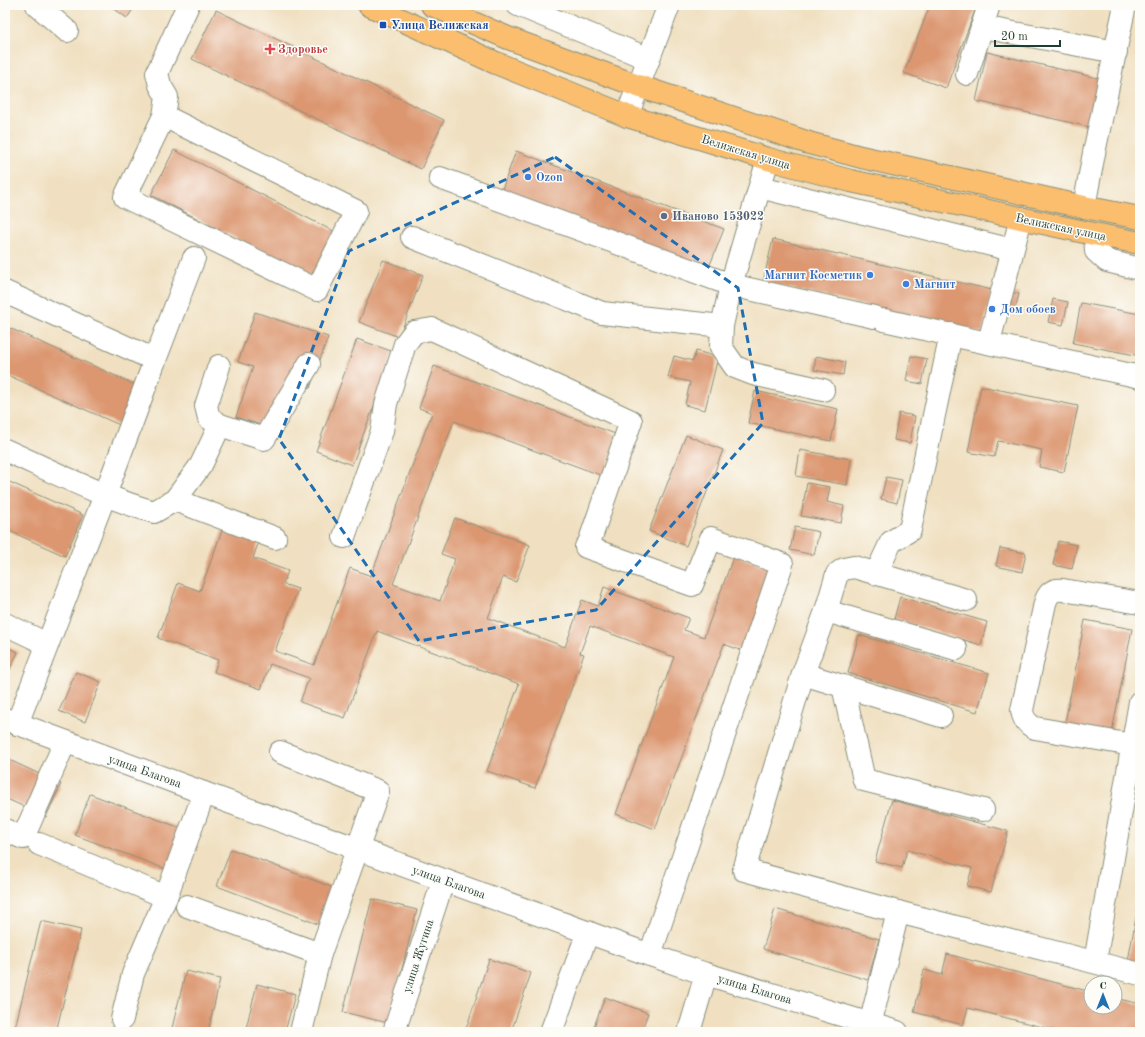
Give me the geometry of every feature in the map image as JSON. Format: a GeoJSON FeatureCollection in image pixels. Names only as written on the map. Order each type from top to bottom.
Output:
{"type":"FeatureCollection","features":[{"type":"Feature","properties":{"kind":"main road","name":"Велижская улица"},"geometry":{"type":"LineString","coordinates":[[369,5],[496,63],[627,116],[768,159],[852,181],[1140,243]]}},
{"type":"Feature","properties":{"kind":"main road","name":"Велижская улица"},"geometry":{"type":"LineString","coordinates":[[432,5],[508,38],[638,86],[809,143],[860,157],[1140,218]]}},
{"type":"Feature","properties":{"kind":"street"},"geometry":{"type":"LineString","coordinates":[[37,5],[67,31]]}},
{"type":"Feature","properties":{"kind":"street"},"geometry":{"type":"LineString","coordinates":[[164,116],[356,211],[317,290],[125,197],[164,116],[167,97],[160,85],[156,73],[188,5]]}},
{"type":"Feature","properties":{"kind":"street"},"geometry":{"type":"LineString","coordinates":[[518,5],[649,59]]}},
{"type":"Feature","properties":{"kind":"street"},"geometry":{"type":"LineString","coordinates":[[627,116],[669,5]]}},
{"type":"Feature","properties":{"kind":"street"},"geometry":{"type":"LineString","coordinates":[[967,74],[990,5]]}},
{"type":"Feature","properties":{"kind":"street"},"geometry":{"type":"LineString","coordinates":[[1084,207],[1125,5]]}},
{"type":"Feature","properties":{"kind":"street"},"geometry":{"type":"LineString","coordinates":[[982,27],[1116,52]]}},
{"type":"Feature","properties":{"kind":"street"},"geometry":{"type":"LineString","coordinates":[[768,159],[731,285],[722,326],[721,347],[735,367],[753,374],[823,390]]}},
{"type":"Feature","properties":{"kind":"street"},"geometry":{"type":"LineString","coordinates":[[440,178],[731,285],[1140,376]]}},
{"type":"Feature","properties":{"kind":"street"},"geometry":{"type":"LineString","coordinates":[[760,187],[1012,250]]}},
{"type":"Feature","properties":{"kind":"street"},"geometry":{"type":"LineString","coordinates":[[989,342],[1021,218]]}},
{"type":"Feature","properties":{"kind":"street"},"geometry":{"type":"LineString","coordinates":[[1095,234],[1096,251],[1107,261],[1140,269]]}},
{"type":"Feature","properties":{"kind":"street"},"geometry":{"type":"LineString","coordinates":[[412,237],[602,314],[722,326]]}},
{"type":"Feature","properties":{"kind":"street"},"geometry":{"type":"LineString","coordinates":[[11,722],[47,644],[194,258]]}},
{"type":"Feature","properties":{"kind":"street"},"geometry":{"type":"LineString","coordinates":[[5,292],[155,360]]}},
{"type":"Feature","properties":{"kind":"street"},"geometry":{"type":"LineString","coordinates":[[344,537],[382,431],[386,404],[405,344],[414,332],[432,329],[631,420],[588,546],[586,547],[692,585],[711,538],[782,564],[650,955]]}},
{"type":"Feature","properties":{"kind":"street"},"geometry":{"type":"LineString","coordinates":[[876,574],[891,542],[910,530],[952,334]]}},
{"type":"Feature","properties":{"kind":"street"},"geometry":{"type":"LineString","coordinates":[[219,366],[206,406],[209,418],[220,425],[264,439],[309,364]]}},
{"type":"Feature","properties":{"kind":"street"},"geometry":{"type":"LineString","coordinates":[[5,450],[105,495],[154,512],[175,500],[201,465],[220,425]]}},
{"type":"Feature","properties":{"kind":"street"},"geometry":{"type":"LineString","coordinates":[[175,500],[275,538]]}},
{"type":"Feature","properties":{"kind":"street"},"geometry":{"type":"LineString","coordinates":[[966,600],[854,567],[844,569],[837,574],[826,611],[803,674],[744,870],[898,912],[1140,974]]}},
{"type":"Feature","properties":{"kind":"street"},"geometry":{"type":"LineString","coordinates":[[1132,745],[1035,728],[1026,721],[1022,710],[1045,603],[1047,596],[1051,592],[1057,589],[1140,602]]}},
{"type":"Feature","properties":{"kind":"street"},"geometry":{"type":"LineString","coordinates":[[826,611],[956,649]]}},
{"type":"Feature","properties":{"kind":"street"},"geometry":{"type":"LineString","coordinates":[[5,624],[47,644]]}},
{"type":"Feature","properties":{"kind":"street"},"geometry":{"type":"LineString","coordinates":[[803,674],[941,716]]}},
{"type":"Feature","properties":{"kind":"street"},"geometry":{"type":"LineString","coordinates":[[843,686],[864,780],[983,810]]}},
{"type":"Feature","properties":{"kind":"street"},"geometry":{"type":"LineString","coordinates":[[1094,962],[1140,702]]}},
{"type":"Feature","properties":{"kind":"street","name":"улица Благова"},"geometry":{"type":"LineString","coordinates":[[11,722],[650,955],[870,1025],[898,1032]]}},
{"type":"Feature","properties":{"kind":"street"},"geometry":{"type":"LineString","coordinates":[[5,830],[23,838],[65,742]]}},
{"type":"Feature","properties":{"kind":"street"},"geometry":{"type":"LineString","coordinates":[[280,752],[378,791],[356,848],[320,954],[301,1032]]}},
{"type":"Feature","properties":{"kind":"street"},"geometry":{"type":"LineString","coordinates":[[122,1019],[133,974],[166,897],[204,793]]}},
{"type":"Feature","properties":{"kind":"street"},"geometry":{"type":"LineString","coordinates":[[39,844],[166,897]]}},
{"type":"Feature","properties":{"kind":"street","name":"улица Жугина"},"geometry":{"type":"LineString","coordinates":[[394,1032],[443,880]]}},
{"type":"Feature","properties":{"kind":"street"},"geometry":{"type":"LineString","coordinates":[[187,906],[320,954]]}},
{"type":"Feature","properties":{"kind":"street"},"geometry":{"type":"LineString","coordinates":[[870,1025],[898,912]]}},
{"type":"Feature","properties":{"kind":"street"},"geometry":{"type":"LineString","coordinates":[[551,1032],[588,932]]}},
{"type":"Feature","properties":{"kind":"street"},"geometry":{"type":"LineString","coordinates":[[689,1032],[706,974]]}},
{"type":"Feature","properties":{"kind":"highlighted area"},"geometry":{"type":"Polygon","coordinates":[[[555,157],[738,288],[763,423],[596,610],[419,641],[279,439],[349,251],[555,157]]]}},
{"type":"Feature","properties":{"kind":"building"},"geometry":{"type":"Polygon","coordinates":[[[109,5],[136,5],[127,18],[109,5]]]}},
{"type":"Feature","properties":{"kind":"building"},"geometry":{"type":"Polygon","coordinates":[[[930,5],[977,5],[946,88],[904,73],[930,5]]]}},
{"type":"Feature","properties":{"kind":"building"},"geometry":{"type":"Polygon","coordinates":[[[216,10],[444,120],[421,169],[192,59],[216,10]]]}},
{"type":"Feature","properties":{"kind":"building"},"geometry":{"type":"Polygon","coordinates":[[[987,52],[1106,80],[1094,128],[976,101],[987,52]]]}},
{"type":"Feature","properties":{"kind":"building"},"geometry":{"type":"Polygon","coordinates":[[[174,150],[337,233],[314,278],[151,195],[174,150]]]}},
{"type":"Feature","properties":{"kind":"building"},"geometry":{"type":"Polygon","coordinates":[[[516,151],[724,229],[708,270],[501,192],[516,151]]]}},
{"type":"Feature","properties":{"kind":"building"},"geometry":{"type":"Polygon","coordinates":[[[773,239],[992,290],[982,333],[763,282],[773,239]]]}},
{"type":"Feature","properties":{"kind":"building"},"geometry":{"type":"Polygon","coordinates":[[[383,260],[423,275],[399,337],[359,322],[383,260]]]}},
{"type":"Feature","properties":{"kind":"building"},"geometry":{"type":"Polygon","coordinates":[[[1006,291],[1019,294],[1014,313],[1002,311],[1006,291]]]}},
{"type":"Feature","properties":{"kind":"building"},"geometry":{"type":"Polygon","coordinates":[[[1053,299],[1068,302],[1063,325],[1048,322],[1053,299]]]}},
{"type":"Feature","properties":{"kind":"building"},"geometry":{"type":"Polygon","coordinates":[[[1081,303],[1140,314],[1140,356],[1073,343],[1081,303]]]}},
{"type":"Feature","properties":{"kind":"building"},"geometry":{"type":"Polygon","coordinates":[[[255,312],[328,337],[310,388],[293,382],[276,430],[236,417],[253,367],[238,362],[255,312]]]}},
{"type":"Feature","properties":{"kind":"building"},"geometry":{"type":"Polygon","coordinates":[[[5,326],[140,387],[122,426],[5,374],[5,326]]]}},
{"type":"Feature","properties":{"kind":"building"},"geometry":{"type":"Polygon","coordinates":[[[357,339],[394,352],[352,465],[316,451],[357,339]]]}},
{"type":"Feature","properties":{"kind":"building"},"geometry":{"type":"Polygon","coordinates":[[[696,351],[718,357],[705,410],[685,405],[690,382],[668,377],[674,356],[693,361],[696,351]]]}},
{"type":"Feature","properties":{"kind":"building"},"geometry":{"type":"Polygon","coordinates":[[[816,356],[845,362],[843,375],[814,370],[816,356]]]}},
{"type":"Feature","properties":{"kind":"building"},"geometry":{"type":"Polygon","coordinates":[[[911,356],[927,359],[922,384],[906,381],[911,356]]]}},
{"type":"Feature","properties":{"kind":"building"},"geometry":{"type":"Polygon","coordinates":[[[434,366],[618,435],[603,476],[454,421],[393,584],[440,601],[455,559],[441,554],[455,518],[530,545],[516,582],[503,577],[488,618],[565,647],[582,600],[598,606],[604,587],[689,618],[684,630],[704,637],[734,555],[776,570],[745,652],[724,644],[655,829],[616,814],[674,657],[590,626],[580,653],[584,654],[535,788],[487,771],[519,684],[377,631],[345,718],[300,702],[309,678],[270,664],[261,689],[214,672],[218,660],[158,638],[178,583],[200,591],[223,528],[259,541],[253,558],[288,571],[283,584],[298,589],[275,651],[314,665],[350,568],[371,576],[432,413],[419,408],[434,366]]]}},
{"type":"Feature","properties":{"kind":"building"},"geometry":{"type":"Polygon","coordinates":[[[981,386],[1078,406],[1064,472],[1039,467],[1042,450],[998,441],[994,457],[968,452],[981,386]]]}},
{"type":"Feature","properties":{"kind":"building"},"geometry":{"type":"Polygon","coordinates":[[[755,391],[838,409],[831,441],[748,423],[755,391]]]}},
{"type":"Feature","properties":{"kind":"building"},"geometry":{"type":"Polygon","coordinates":[[[899,413],[915,416],[910,443],[894,440],[899,413]]]}},
{"type":"Feature","properties":{"kind":"building"},"geometry":{"type":"Polygon","coordinates":[[[686,435],[723,450],[686,546],[649,531],[686,435]]]}},
{"type":"Feature","properties":{"kind":"building"},"geometry":{"type":"Polygon","coordinates":[[[800,450],[851,459],[847,485],[796,476],[800,450]]]}},
{"type":"Feature","properties":{"kind":"building"},"geometry":{"type":"Polygon","coordinates":[[[886,477],[902,480],[897,503],[881,499],[886,477]]]}},
{"type":"Feature","properties":{"kind":"building"},"geometry":{"type":"Polygon","coordinates":[[[5,480],[83,515],[65,556],[5,529],[5,480]]]}},
{"type":"Feature","properties":{"kind":"building"},"geometry":{"type":"Polygon","coordinates":[[[807,483],[830,487],[827,502],[844,506],[841,523],[801,516],[807,483]]]}},
{"type":"Feature","properties":{"kind":"building"},"geometry":{"type":"Polygon","coordinates":[[[795,527],[819,532],[814,555],[790,550],[795,527]]]}},
{"type":"Feature","properties":{"kind":"building"},"geometry":{"type":"Polygon","coordinates":[[[1058,541],[1077,545],[1072,569],[1053,565],[1058,541]]]}},
{"type":"Feature","properties":{"kind":"building"},"geometry":{"type":"Polygon","coordinates":[[[1000,548],[1026,553],[1022,572],[996,566],[1000,548]]]}},
{"type":"Feature","properties":{"kind":"building"},"geometry":{"type":"Polygon","coordinates":[[[900,597],[987,622],[981,645],[894,619],[900,597]]]}},
{"type":"Feature","properties":{"kind":"building"},"geometry":{"type":"Polygon","coordinates":[[[1085,620],[1132,629],[1110,742],[1063,733],[1085,620]]]}},
{"type":"Feature","properties":{"kind":"building"},"geometry":{"type":"Polygon","coordinates":[[[859,635],[989,673],[977,712],[848,673],[859,635]]]}},
{"type":"Feature","properties":{"kind":"building"},"geometry":{"type":"Polygon","coordinates":[[[5,646],[18,652],[5,679],[5,646]]]}},
{"type":"Feature","properties":{"kind":"building"},"geometry":{"type":"Polygon","coordinates":[[[76,672],[101,682],[85,722],[59,711],[76,672]]]}},
{"type":"Feature","properties":{"kind":"building"},"geometry":{"type":"Polygon","coordinates":[[[5,758],[61,784],[46,817],[5,798],[5,758]]]}},
{"type":"Feature","properties":{"kind":"building"},"geometry":{"type":"Polygon","coordinates":[[[90,794],[194,833],[179,874],[75,835],[90,794]]]}},
{"type":"Feature","properties":{"kind":"building"},"geometry":{"type":"Polygon","coordinates":[[[892,800],[1008,831],[991,892],[967,886],[972,868],[907,850],[902,868],[875,861],[892,800]]]}},
{"type":"Feature","properties":{"kind":"building"},"geometry":{"type":"Polygon","coordinates":[[[231,849],[337,889],[323,926],[217,886],[231,849]]]}},
{"type":"Feature","properties":{"kind":"building"},"geometry":{"type":"Polygon","coordinates":[[[372,899],[417,910],[388,1023],[343,1012],[372,899]]]}},
{"type":"Feature","properties":{"kind":"building"},"geometry":{"type":"Polygon","coordinates":[[[1140,901],[1140,963],[1128,961],[1140,901]]]}},
{"type":"Feature","properties":{"kind":"building"},"geometry":{"type":"Polygon","coordinates":[[[775,909],[879,939],[868,980],[763,949],[775,909]]]}},
{"type":"Feature","properties":{"kind":"building"},"geometry":{"type":"Polygon","coordinates":[[[41,921],[81,930],[56,1032],[14,1032],[41,921]]]}},
{"type":"Feature","properties":{"kind":"building"},"geometry":{"type":"Polygon","coordinates":[[[947,954],[1083,990],[1083,1015],[1123,1015],[1123,1000],[1140,1004],[1140,1032],[1062,1032],[968,1008],[963,1025],[914,1012],[924,970],[942,975],[947,954]]]}},
{"type":"Feature","properties":{"kind":"building"},"geometry":{"type":"Polygon","coordinates":[[[489,959],[531,973],[511,1032],[465,1032],[489,959]]]}},
{"type":"Feature","properties":{"kind":"building"},"geometry":{"type":"Polygon","coordinates":[[[186,971],[220,979],[208,1032],[171,1032],[186,971]]]}},
{"type":"Feature","properties":{"kind":"building"},"geometry":{"type":"Polygon","coordinates":[[[257,984],[295,994],[285,1032],[245,1032],[257,984]]]}},
{"type":"Feature","properties":{"kind":"building"},"geometry":{"type":"Polygon","coordinates":[[[605,997],[648,1013],[641,1032],[592,1032],[605,997]]]}},
{"type":"Feature","properties":{"kind":"place","name":"Улица Велижская"},"geometry":{"type":"Point","coordinates":[383,25]}},
{"type":"Feature","properties":{"kind":"place","name":"Здоровье"},"geometry":{"type":"Point","coordinates":[270,49]}},
{"type":"Feature","properties":{"kind":"place","name":"Ozon"},"geometry":{"type":"Point","coordinates":[528,177]}},
{"type":"Feature","properties":{"kind":"place","name":"Иваново 153022"},"geometry":{"type":"Point","coordinates":[664,216]}},
{"type":"Feature","properties":{"kind":"place","name":"Магнит Косметик"},"geometry":{"type":"Point","coordinates":[870,275]}},
{"type":"Feature","properties":{"kind":"place","name":"Магнит"},"geometry":{"type":"Point","coordinates":[906,284]}},
{"type":"Feature","properties":{"kind":"place","name":"Дом обоев"},"geometry":{"type":"Point","coordinates":[992,309]}}]}
